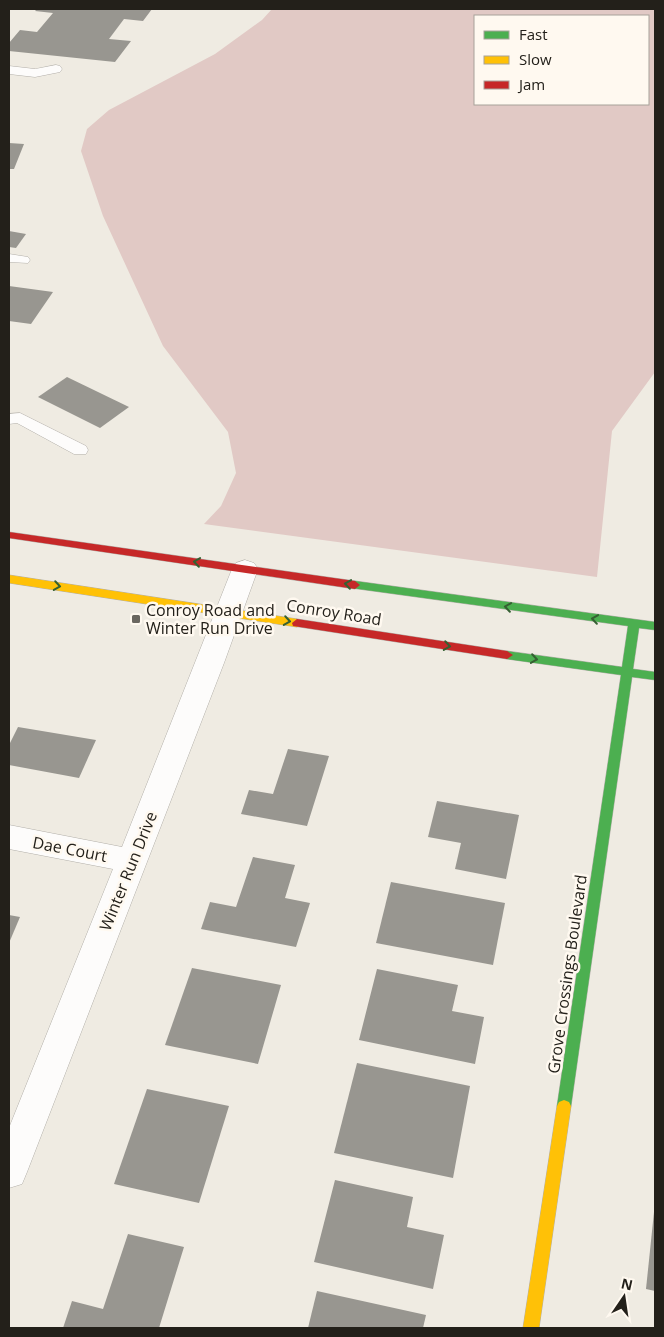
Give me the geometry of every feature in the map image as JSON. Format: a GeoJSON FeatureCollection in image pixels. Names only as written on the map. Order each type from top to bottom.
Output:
{"type":"FeatureCollection","features":[{"type":"Feature","properties":{"kind":"main road","name":"Conroy Road"},"geometry":{"type":"LineString","coordinates":[[9,535],[655,626]]}},
{"type":"Feature","properties":{"kind":"main road","name":"Conroy Road"},"geometry":{"type":"LineString","coordinates":[[9,579],[655,676]]}},
{"type":"Feature","properties":{"kind":"main road","name":"Grove Crossings Boulevard"},"geometry":{"type":"LineString","coordinates":[[531,1328],[634,624]]}},
{"type":"Feature","properties":{"kind":"street","name":"Winter Run Drive"},"geometry":{"type":"LineString","coordinates":[[9,1172],[230,613],[245,569]]}},
{"type":"Feature","properties":{"kind":"street","name":"Dae Court"},"geometry":{"type":"LineString","coordinates":[[9,837],[132,861]]}},
{"type":"Feature","properties":{"kind":"lane"},"geometry":{"type":"LineString","coordinates":[[9,70],[35,73],[56,69]]}},
{"type":"Feature","properties":{"kind":"lane"},"geometry":{"type":"LineString","coordinates":[[9,419],[20,418],[80,450]]}},
{"type":"Feature","properties":{"kind":"shaded area"},"geometry":{"type":"Polygon","coordinates":[[[272,9],[655,9],[655,372],[612,431],[597,577],[204,524],[221,506],[236,473],[228,432],[163,346],[103,216],[81,151],[87,129],[109,110],[215,54],[262,20],[272,9]]]}},
{"type":"Feature","properties":{"kind":"building"},"geometry":{"type":"Polygon","coordinates":[[[37,9],[152,9],[143,21],[124,19],[109,39],[131,41],[115,62],[9,51],[9,43],[20,30],[37,32],[53,13],[35,11],[37,9]]]}},
{"type":"Feature","properties":{"kind":"building"},"geometry":{"type":"Polygon","coordinates":[[[9,143],[24,144],[14,169],[9,169],[9,143]]]}},
{"type":"Feature","properties":{"kind":"building"},"geometry":{"type":"Polygon","coordinates":[[[9,231],[26,234],[16,248],[9,247],[9,231]]]}},
{"type":"Feature","properties":{"kind":"building"},"geometry":{"type":"Polygon","coordinates":[[[9,286],[53,292],[31,324],[9,321],[9,286]]]}},
{"type":"Feature","properties":{"kind":"building"},"geometry":{"type":"Polygon","coordinates":[[[67,377],[129,407],[100,428],[38,397],[67,377]]]}},
{"type":"Feature","properties":{"kind":"building"},"geometry":{"type":"Polygon","coordinates":[[[18,727],[96,740],[79,778],[9,765],[9,745],[18,727]]]}},
{"type":"Feature","properties":{"kind":"building"},"geometry":{"type":"Polygon","coordinates":[[[288,749],[329,756],[307,826],[241,814],[249,790],[273,794],[288,749]]]}},
{"type":"Feature","properties":{"kind":"building"},"geometry":{"type":"Polygon","coordinates":[[[437,801],[519,815],[506,879],[455,869],[461,843],[428,837],[437,801]]]}},
{"type":"Feature","properties":{"kind":"building"},"geometry":{"type":"Polygon","coordinates":[[[253,857],[295,865],[285,898],[310,903],[296,947],[201,929],[210,902],[236,907],[253,857]]]}},
{"type":"Feature","properties":{"kind":"building"},"geometry":{"type":"Polygon","coordinates":[[[391,882],[505,903],[493,965],[376,943],[391,882]]]}},
{"type":"Feature","properties":{"kind":"building"},"geometry":{"type":"Polygon","coordinates":[[[9,915],[20,917],[9,943],[9,915]]]}},
{"type":"Feature","properties":{"kind":"building"},"geometry":{"type":"Polygon","coordinates":[[[192,968],[281,985],[258,1064],[165,1045],[192,968]]]}},
{"type":"Feature","properties":{"kind":"building"},"geometry":{"type":"Polygon","coordinates":[[[377,969],[458,985],[452,1011],[484,1017],[475,1064],[359,1040],[377,969]]]}},
{"type":"Feature","properties":{"kind":"building"},"geometry":{"type":"Polygon","coordinates":[[[357,1063],[470,1086],[453,1178],[334,1153],[357,1063]]]}},
{"type":"Feature","properties":{"kind":"building"},"geometry":{"type":"Polygon","coordinates":[[[147,1089],[229,1106],[199,1203],[114,1184],[147,1089]]]}},
{"type":"Feature","properties":{"kind":"building"},"geometry":{"type":"Polygon","coordinates":[[[335,1180],[413,1197],[407,1227],[444,1235],[433,1289],[314,1262],[335,1180]]]}},
{"type":"Feature","properties":{"kind":"building"},"geometry":{"type":"Polygon","coordinates":[[[655,1212],[655,1291],[646,1289],[655,1212]]]}},
{"type":"Feature","properties":{"kind":"building"},"geometry":{"type":"Polygon","coordinates":[[[128,1234],[184,1247],[159,1328],[63,1328],[72,1301],[103,1309],[128,1234]]]}},
{"type":"Feature","properties":{"kind":"building"},"geometry":{"type":"Polygon","coordinates":[[[317,1291],[426,1315],[423,1328],[308,1328],[317,1291]]]}},
{"type":"Feature","properties":{"kind":"traffic: fast"},"geometry":{"type":"LineString","coordinates":[[355,585],[655,626]]}},
{"type":"Feature","properties":{"kind":"traffic: fast"},"geometry":{"type":"LineString","coordinates":[[564,1106],[634,624]]}},
{"type":"Feature","properties":{"kind":"traffic: fast"},"geometry":{"type":"LineString","coordinates":[[507,655],[655,676]]}},
{"type":"Feature","properties":{"kind":"traffic: slow"},"geometry":{"type":"LineString","coordinates":[[9,579],[297,623]]}},
{"type":"Feature","properties":{"kind":"traffic: slow"},"geometry":{"type":"LineString","coordinates":[[531,1328],[564,1106]]}},
{"type":"Feature","properties":{"kind":"traffic: jam"},"geometry":{"type":"LineString","coordinates":[[9,535],[355,585]]}},
{"type":"Feature","properties":{"kind":"traffic: jam"},"geometry":{"type":"LineString","coordinates":[[297,623],[507,655]]}},
{"type":"Feature","properties":{"kind":"place","name":"Conroy Road and Winter Run Drive"},"geometry":{"type":"Point","coordinates":[136,619]}}]}
